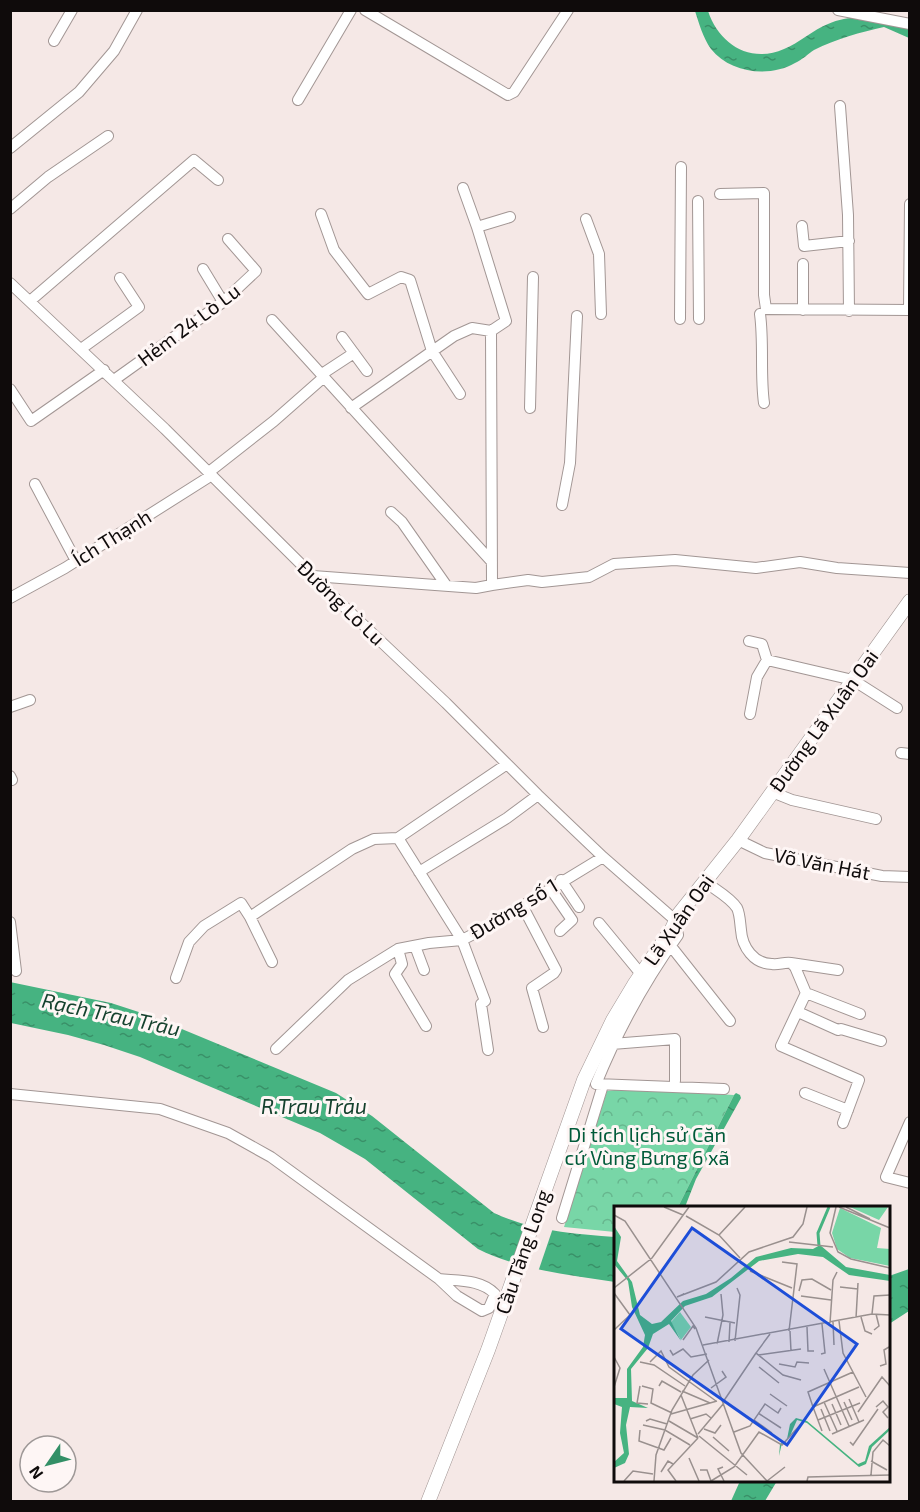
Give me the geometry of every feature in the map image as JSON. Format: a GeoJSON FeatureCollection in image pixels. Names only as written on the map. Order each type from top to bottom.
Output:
{"type":"FeatureCollection","features":[{"type":"Feature","properties":{"kind":"main road","name":"Đường Lã Xuân Oai"},"geometry":{"type":"LineString","coordinates":[[738,840],[909,602]]}},
{"type":"Feature","properties":{"kind":"main road","name":"Lã Xuân Oai"},"geometry":{"type":"LineString","coordinates":[[623,1002],[672,929],[675,920],[738,840]]}},
{"type":"Feature","properties":{"kind":"main road","name":"Cầu Tăng Long"},"geometry":{"type":"LineString","coordinates":[[428,1502],[492,1341],[584,1080],[623,1002]]}},
{"type":"Feature","properties":{"kind":"street"},"geometry":{"type":"LineString","coordinates":[[54,41],[72,10]]}},
{"type":"Feature","properties":{"kind":"street"},"geometry":{"type":"LineString","coordinates":[[10,148],[79,92],[114,51],[137,10]]}},
{"type":"Feature","properties":{"kind":"street"},"geometry":{"type":"LineString","coordinates":[[298,100],[351,10]]}},
{"type":"Feature","properties":{"kind":"street"},"geometry":{"type":"LineString","coordinates":[[365,10],[508,95],[515,91],[568,10]]}},
{"type":"Feature","properties":{"kind":"street"},"geometry":{"type":"LineString","coordinates":[[838,10],[909,24]]}},
{"type":"Feature","properties":{"kind":"street"},"geometry":{"type":"LineString","coordinates":[[840,106],[849,214],[849,311]]}},
{"type":"Feature","properties":{"kind":"street"},"geometry":{"type":"LineString","coordinates":[[10,209],[48,177],[108,136]]}},
{"type":"Feature","properties":{"kind":"street"},"geometry":{"type":"LineString","coordinates":[[30,302],[194,160],[218,180]]}},
{"type":"Feature","properties":{"kind":"street"},"geometry":{"type":"LineString","coordinates":[[680,320],[681,166]]}},
{"type":"Feature","properties":{"kind":"street"},"geometry":{"type":"LineString","coordinates":[[351,408],[454,336],[472,328],[491,331],[506,321],[463,188]]}},
{"type":"Feature","properties":{"kind":"street"},"geometry":{"type":"LineString","coordinates":[[720,194],[764,193],[762,332],[764,403]]}},
{"type":"Feature","properties":{"kind":"street"},"geometry":{"type":"LineString","coordinates":[[698,201],[699,320]]}},
{"type":"Feature","properties":{"kind":"street"},"geometry":{"type":"LineString","coordinates":[[763,311],[909,310],[909,204]]}},
{"type":"Feature","properties":{"kind":"street"},"geometry":{"type":"LineString","coordinates":[[321,213],[334,250],[368,294],[401,277],[410,280],[432,351],[460,394]]}},
{"type":"Feature","properties":{"kind":"street"},"geometry":{"type":"LineString","coordinates":[[477,227],[510,217]]}},
{"type":"Feature","properties":{"kind":"street"},"geometry":{"type":"LineString","coordinates":[[586,219],[599,254],[600,314]]}},
{"type":"Feature","properties":{"kind":"street"},"geometry":{"type":"LineString","coordinates":[[802,226],[804,246],[849,241]]}},
{"type":"Feature","properties":{"kind":"street","name":"Hẻm 24 Lò Lu"},"geometry":{"type":"LineString","coordinates":[[114,380],[223,302],[256,271],[228,238]]}},
{"type":"Feature","properties":{"kind":"street"},"geometry":{"type":"LineString","coordinates":[[803,264],[803,310]]}},
{"type":"Feature","properties":{"kind":"street"},"geometry":{"type":"LineString","coordinates":[[203,269],[223,302]]}},
{"type":"Feature","properties":{"kind":"street"},"geometry":{"type":"LineString","coordinates":[[530,408],[533,277]]}},
{"type":"Feature","properties":{"kind":"street"},"geometry":{"type":"LineString","coordinates":[[81,349],[140,307],[120,278]]}},
{"type":"Feature","properties":{"kind":"street","name":"Đường Lò Lu"},"geometry":{"type":"LineString","coordinates":[[10,283],[211,473],[313,576],[538,795],[675,920]]}},
{"type":"Feature","properties":{"kind":"street"},"geometry":{"type":"LineString","coordinates":[[562,505],[570,463],[577,316]]}},
{"type":"Feature","properties":{"kind":"street"},"geometry":{"type":"LineString","coordinates":[[272,320],[492,562]]}},
{"type":"Feature","properties":{"kind":"street"},"geometry":{"type":"LineString","coordinates":[[491,331],[492,585]]}},
{"type":"Feature","properties":{"kind":"street"},"geometry":{"type":"LineString","coordinates":[[342,337],[367,371]]}},
{"type":"Feature","properties":{"kind":"street","name":"Ích Thạnh"},"geometry":{"type":"LineString","coordinates":[[10,598],[76,561],[211,473],[354,352]]}},
{"type":"Feature","properties":{"kind":"street"},"geometry":{"type":"LineString","coordinates":[[10,389],[31,421],[104,370]]}},
{"type":"Feature","properties":{"kind":"street"},"geometry":{"type":"LineString","coordinates":[[35,484],[76,561]]}},
{"type":"Feature","properties":{"kind":"street"},"geometry":{"type":"LineString","coordinates":[[391,512],[402,522],[446,585]]}},
{"type":"Feature","properties":{"kind":"street"},"geometry":{"type":"LineString","coordinates":[[313,576],[476,588],[528,580],[542,582],[589,577],[614,564],[675,560],[756,568],[800,562],[837,568],[909,573]]}},
{"type":"Feature","properties":{"kind":"street"},"geometry":{"type":"LineString","coordinates":[[749,640],[762,645],[767,660],[757,677],[750,714]]}},
{"type":"Feature","properties":{"kind":"street"},"geometry":{"type":"LineString","coordinates":[[767,660],[853,680],[897,708]]}},
{"type":"Feature","properties":{"kind":"street"},"geometry":{"type":"LineString","coordinates":[[10,707],[30,700]]}},
{"type":"Feature","properties":{"kind":"street"},"geometry":{"type":"LineString","coordinates":[[250,917],[352,849],[374,839],[398,838],[507,764]]}},
{"type":"Feature","properties":{"kind":"street"},"geometry":{"type":"LineString","coordinates":[[772,792],[792,800],[876,819]]}},
{"type":"Feature","properties":{"kind":"street"},"geometry":{"type":"LineString","coordinates":[[419,872],[507,818],[538,795]]}},
{"type":"Feature","properties":{"kind":"street"},"geometry":{"type":"LineString","coordinates":[[398,838],[462,940],[485,1001],[481,1004],[488,1050]]}},
{"type":"Feature","properties":{"kind":"street","name":"Võ Văn Hát"},"geometry":{"type":"LineString","coordinates":[[738,840],[765,853],[882,876],[909,877]]}},
{"type":"Feature","properties":{"kind":"street","name":"Đường số 1"},"geometry":{"type":"LineString","coordinates":[[276,1049],[348,980],[398,949],[462,940],[603,856]]}},
{"type":"Feature","properties":{"kind":"street"},"geometry":{"type":"LineString","coordinates":[[561,880],[579,907]]}},
{"type":"Feature","properties":{"kind":"street"},"geometry":{"type":"LineString","coordinates":[[704,881],[735,905],[738,910],[741,939],[744,946],[753,957],[762,963],[791,963],[838,970]]}},
{"type":"Feature","properties":{"kind":"street"},"geometry":{"type":"LineString","coordinates":[[550,888],[572,920],[560,932]]}},
{"type":"Feature","properties":{"kind":"street"},"geometry":{"type":"LineString","coordinates":[[176,978],[189,942],[204,926],[241,903],[272,962]]}},
{"type":"Feature","properties":{"kind":"street"},"geometry":{"type":"LineString","coordinates":[[522,905],[556,969],[554,973],[532,988],[543,1027]]}},
{"type":"Feature","properties":{"kind":"street"},"geometry":{"type":"LineString","coordinates":[[562,1218],[612,1044],[636,999],[678,935],[675,920]]}},
{"type":"Feature","properties":{"kind":"street"},"geometry":{"type":"LineString","coordinates":[[10,922],[16,971]]}},
{"type":"Feature","properties":{"kind":"street"},"geometry":{"type":"LineString","coordinates":[[599,923],[640,974]]}},
{"type":"Feature","properties":{"kind":"street"},"geometry":{"type":"LineString","coordinates":[[670,945],[730,1021]]}},
{"type":"Feature","properties":{"kind":"street"},"geometry":{"type":"LineString","coordinates":[[415,946],[424,970]]}},
{"type":"Feature","properties":{"kind":"street"},"geometry":{"type":"LineString","coordinates":[[398,949],[402,964],[394,974],[426,1026]]}},
{"type":"Feature","properties":{"kind":"street"},"geometry":{"type":"LineString","coordinates":[[791,963],[806,993],[781,1046],[860,1080],[843,1123]]}},
{"type":"Feature","properties":{"kind":"street"},"geometry":{"type":"LineString","coordinates":[[806,993],[860,1014]]}},
{"type":"Feature","properties":{"kind":"street"},"geometry":{"type":"LineString","coordinates":[[798,1012],[838,1030],[881,1041]]}},
{"type":"Feature","properties":{"kind":"street"},"geometry":{"type":"LineString","coordinates":[[612,1044],[675,1039],[675,1081]]}},
{"type":"Feature","properties":{"kind":"street"},"geometry":{"type":"LineString","coordinates":[[600,1084],[724,1089]]}},
{"type":"Feature","properties":{"kind":"street"},"geometry":{"type":"LineString","coordinates":[[805,1093],[848,1110]]}},
{"type":"Feature","properties":{"kind":"street"},"geometry":{"type":"LineString","coordinates":[[10,1094],[160,1109],[228,1133],[271,1157],[439,1279],[472,1306],[482,1311],[489,1308],[495,1294],[488,1286],[468,1281],[439,1279]]}},
{"type":"Feature","properties":{"kind":"street"},"geometry":{"type":"LineString","coordinates":[[909,1122],[886,1177],[909,1183]]}},
{"type":"Feature","properties":{"kind":"green space","name":"Di tích lịch sử Căn cứ Vùng Bưng 6 xã"},"geometry":{"type":"Polygon","coordinates":[[[622,1089],[734,1095],[678,1206],[614,1206],[614,1232],[564,1227],[607,1091],[622,1089]]]}},
{"type":"Feature","properties":{"kind":"water"},"geometry":{"type":"Polygon","coordinates":[[[695,11],[708,11],[720,33],[737,48],[759,54],[784,49],[822,27],[848,18],[870,18],[891,22],[909,29],[909,38],[884,27],[831,42],[785,68],[774,71],[750,71],[728,63],[711,49],[703,35],[695,11]]]}},
{"type":"Feature","properties":{"kind":"water","name":"R.Trau Trảu"},"geometry":{"type":"Polygon","coordinates":[[[10,982],[111,1003],[148,1015],[336,1093],[372,1116],[494,1213],[539,1228],[614,1237],[614,1282],[545,1271],[494,1256],[478,1249],[365,1159],[320,1133],[140,1057],[68,1035],[11,1023],[10,982]]]}},
{"type":"Feature","properties":{"kind":"water"},"geometry":{"type":"Polygon","coordinates":[[[736,1093],[741,1098],[696,1179],[685,1206],[678,1206],[736,1093]]]}},
{"type":"Feature","properties":{"kind":"water"},"geometry":{"type":"Polygon","coordinates":[[[909,1269],[909,1311],[890,1323],[890,1276],[909,1269]]]}},
{"type":"Feature","properties":{"kind":"water"},"geometry":{"type":"Polygon","coordinates":[[[739,1482],[776,1482],[765,1501],[731,1501],[739,1482]]]}},
{"type":"Feature","properties":{"kind":"pier"},"geometry":{"type":"Polygon","coordinates":[[[538,1224],[553,1228],[538,1272],[523,1268],[538,1224]]]}},
{"type":"Feature","properties":{"kind":"water label","name":"Rạch Trau Trảu"},"geometry":{"type":"Point","coordinates":[111,1015]}}]}
